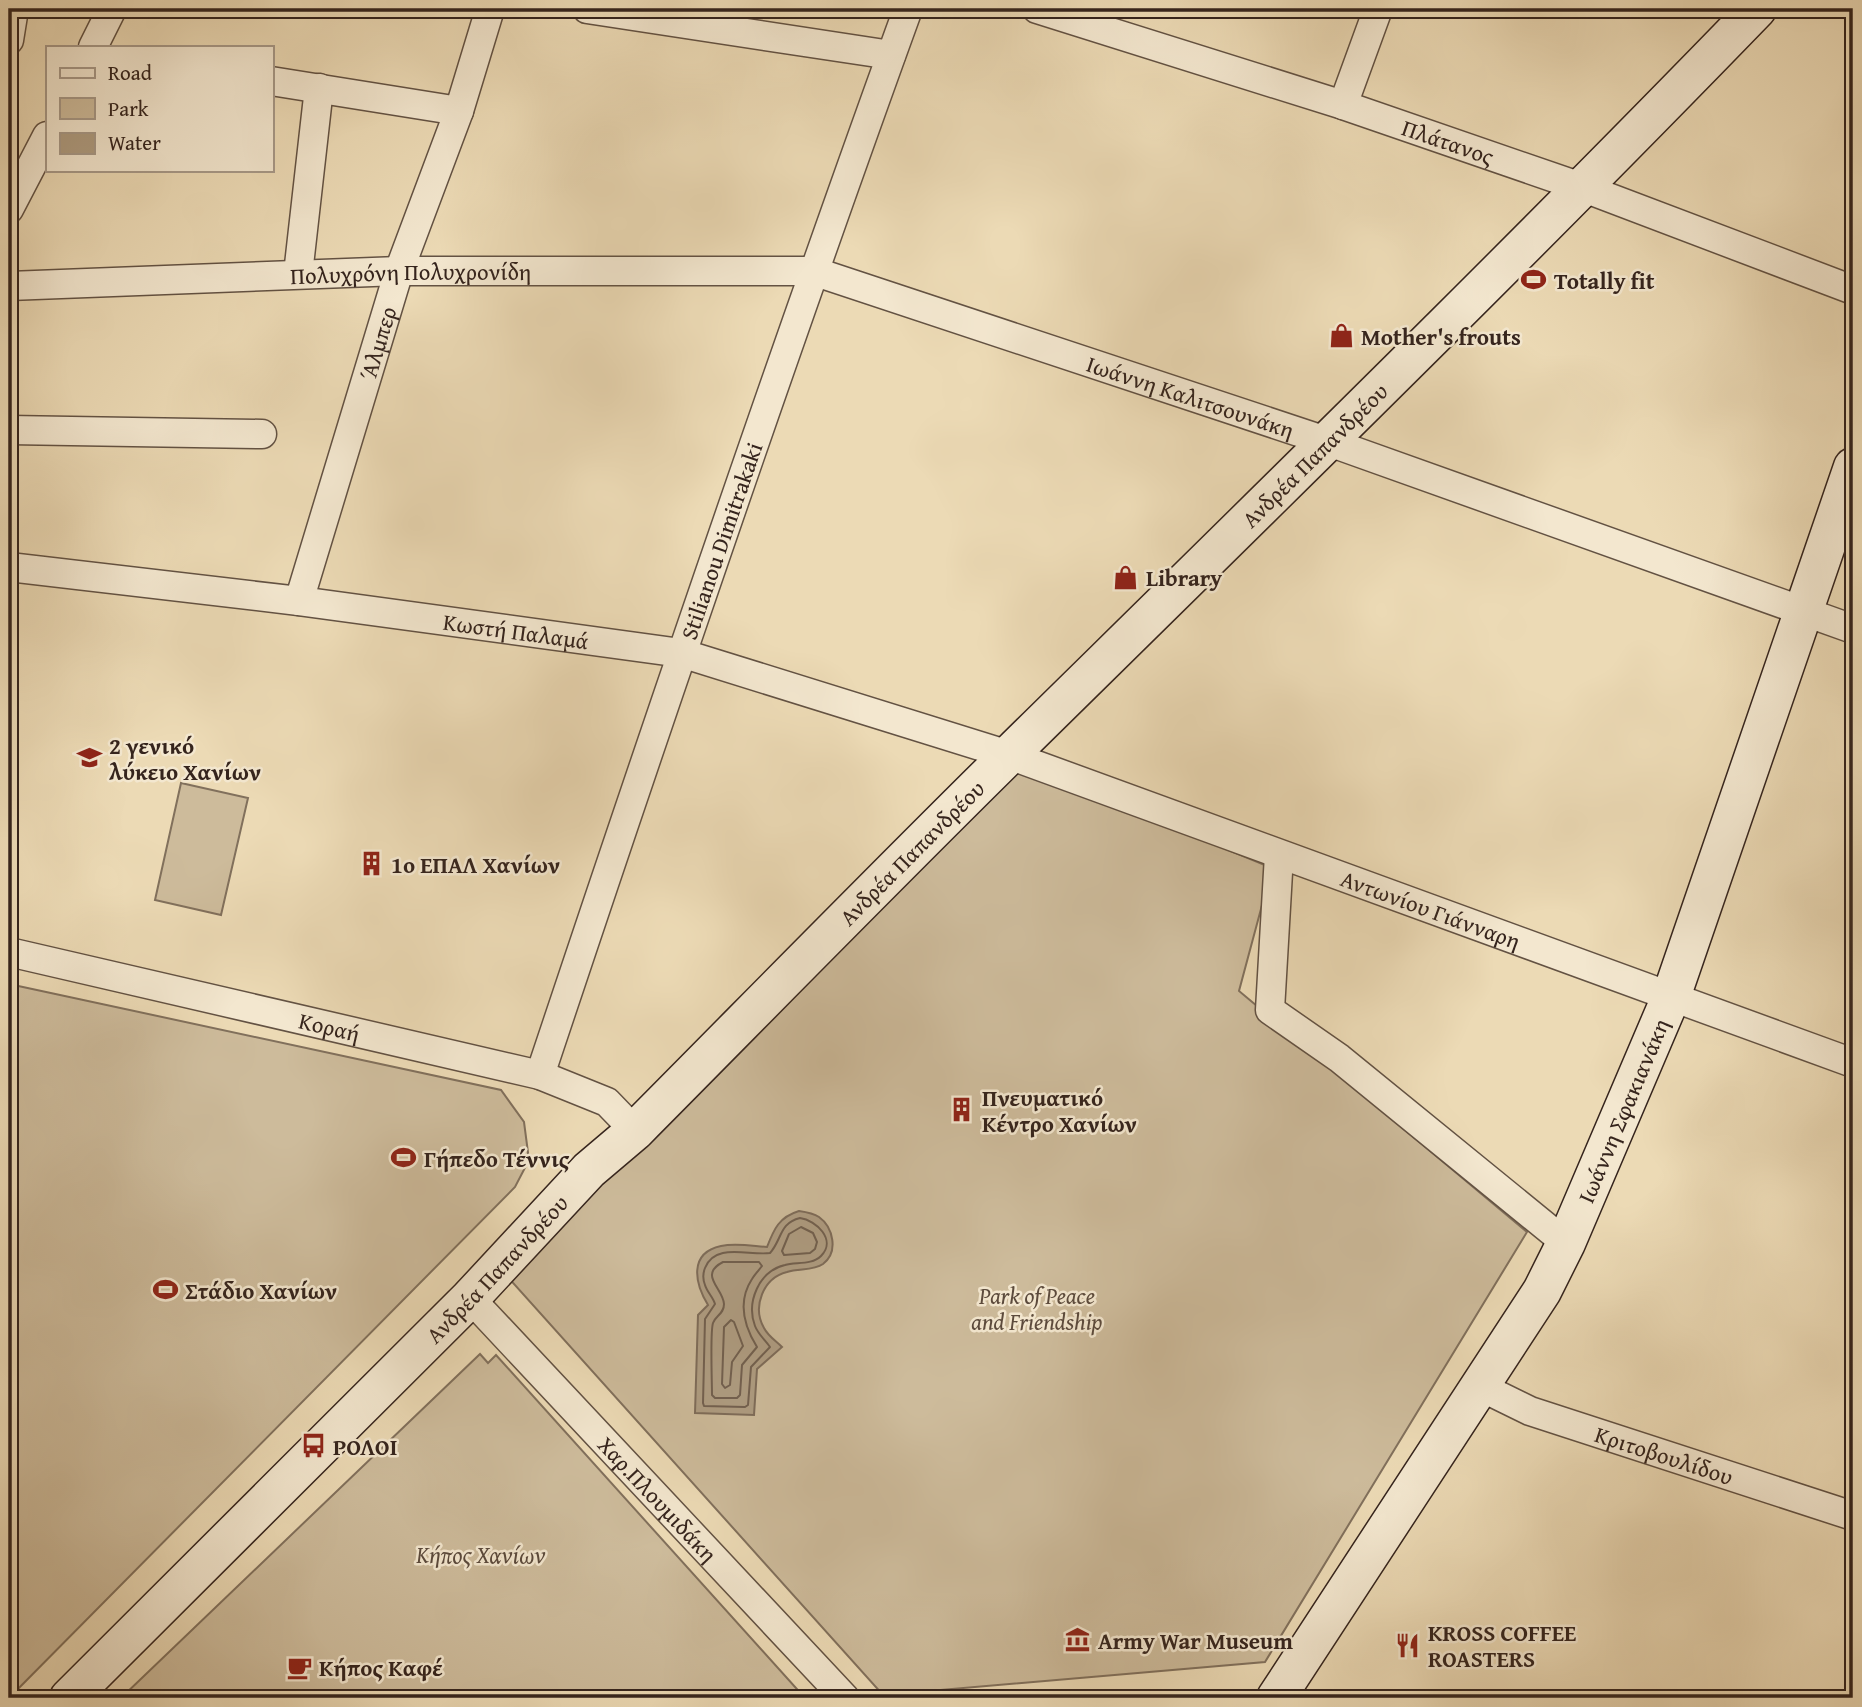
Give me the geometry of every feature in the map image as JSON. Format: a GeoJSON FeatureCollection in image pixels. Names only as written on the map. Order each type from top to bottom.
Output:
{"type":"FeatureCollection","features":[{"type":"Feature","properties":{"kind":"main road","name":"Ανδρέα Παπανδρέου"},"geometry":{"type":"LineString","coordinates":[[69,1698],[470,1298],[589,1170],[635,1131],[1009,755],[1329,442],[1584,188],[1757,9]]}},
{"type":"Feature","properties":{"kind":"main road","name":"Ιωάννη Σφακιανάκη"},"geometry":{"type":"LineString","coordinates":[[1276,1698],[1457,1425],[1479,1386],[1542,1291],[1566,1243],[1671,997],[1853,467]]}},
{"type":"Feature","properties":{"kind":"street"},"geometry":{"type":"LineString","coordinates":[[9,40],[14,9]]}},
{"type":"Feature","properties":{"kind":"street"},"geometry":{"type":"LineString","coordinates":[[94,46],[112,9]]}},
{"type":"Feature","properties":{"kind":"street","name":"Άλμπερ"},"geometry":{"type":"LineString","coordinates":[[299,601],[399,271],[459,111],[490,9]]}},
{"type":"Feature","properties":{"kind":"street"},"geometry":{"type":"LineString","coordinates":[[587,9],[891,55]]}},
{"type":"Feature","properties":{"kind":"street","name":"Stilianou Dimitrakaki"},"geometry":{"type":"LineString","coordinates":[[540,1075],[681,653],[813,271],[908,9]]}},
{"type":"Feature","properties":{"kind":"street","name":"Πλάτανος"},"geometry":{"type":"LineString","coordinates":[[1037,9],[1343,105],[1584,188],[1853,290]]}},
{"type":"Feature","properties":{"kind":"street"},"geometry":{"type":"LineString","coordinates":[[1343,105],[1378,9]]}},
{"type":"Feature","properties":{"kind":"street"},"geometry":{"type":"LineString","coordinates":[[273,81],[459,111]]}},
{"type":"Feature","properties":{"kind":"street"},"geometry":{"type":"LineString","coordinates":[[298,274],[319,88]]}},
{"type":"Feature","properties":{"kind":"street"},"geometry":{"type":"LineString","coordinates":[[9,209],[46,138]]}},
{"type":"Feature","properties":{"kind":"street","name":"Πολυχρόνη Πολυχρονίδη"},"geometry":{"type":"LineString","coordinates":[[9,286],[399,271],[813,271]]}},
{"type":"Feature","properties":{"kind":"street","name":"Ιωάννη Καλιτσουνάκη"},"geometry":{"type":"LineString","coordinates":[[813,271],[1329,442],[1853,629]]}},
{"type":"Feature","properties":{"kind":"street"},"geometry":{"type":"LineString","coordinates":[[9,430],[262,434]]}},
{"type":"Feature","properties":{"kind":"street","name":"Κωστή Παλαμά"},"geometry":{"type":"LineString","coordinates":[[9,567],[299,601],[681,653],[1009,755]]}},
{"type":"Feature","properties":{"kind":"street","name":"Αντωνίου Γιάνναρη"},"geometry":{"type":"LineString","coordinates":[[1009,755],[1853,1063]]}},
{"type":"Feature","properties":{"kind":"street"},"geometry":{"type":"LineString","coordinates":[[1279,855],[1270,1010],[1339,1058],[1566,1243]]}},
{"type":"Feature","properties":{"kind":"street","name":"Κοραή"},"geometry":{"type":"LineString","coordinates":[[9,952],[540,1075],[607,1101],[635,1131]]}},
{"type":"Feature","properties":{"kind":"street","name":"Χαρ.Πλουμιδάκη"},"geometry":{"type":"LineString","coordinates":[[470,1298],[845,1698]]}},
{"type":"Feature","properties":{"kind":"street","name":"Κριτοβουλίδου"},"geometry":{"type":"LineString","coordinates":[[1479,1386],[1530,1411],[1853,1516]]}},
{"type":"Feature","properties":{"kind":"green space","name":"Park of Peace and Friendship"},"geometry":{"type":"Polygon","coordinates":[[[1018,763],[1272,868],[1239,991],[1527,1232],[1265,1662],[883,1695],[506,1275],[1018,763]]]}},
{"type":"Feature","properties":{"kind":"green space"},"geometry":{"type":"Polygon","coordinates":[[[181,783],[248,798],[221,915],[155,900],[181,783]]]}},
{"type":"Feature","properties":{"kind":"green space","name":"Στάδιο Χανίων"},"geometry":{"type":"Polygon","coordinates":[[[9,984],[501,1090],[524,1122],[529,1160],[515,1187],[9,1698],[9,984]]]}},
{"type":"Feature","properties":{"kind":"green space","name":"Κήπος Χανίων"},"geometry":{"type":"Polygon","coordinates":[[[480,1354],[488,1363],[496,1355],[805,1698],[121,1698],[480,1354]]]}},
{"type":"Feature","properties":{"kind":"water"},"geometry":{"type":"Polygon","coordinates":[[[799,1211],[824,1221],[831,1233],[831,1253],[819,1266],[779,1275],[762,1294],[759,1311],[764,1328],[782,1347],[757,1369],[754,1415],[695,1413],[698,1315],[708,1305],[698,1279],[699,1262],[703,1255],[721,1246],[767,1247],[778,1224],[799,1211]]]}},
{"type":"Feature","properties":{"kind":"place","name":"Totally fit"},"geometry":{"type":"Point","coordinates":[1534,280]}},
{"type":"Feature","properties":{"kind":"place","name":"Mother's frouts"},"geometry":{"type":"Point","coordinates":[1341,336]}},
{"type":"Feature","properties":{"kind":"place","name":"Library"},"geometry":{"type":"Point","coordinates":[1126,577]}},
{"type":"Feature","properties":{"kind":"place","name":"2 γενικό λύκειο Χανίων"},"geometry":{"type":"Point","coordinates":[89,758]}},
{"type":"Feature","properties":{"kind":"place","name":"1ο ΕΠΑΛ Χανίων"},"geometry":{"type":"Point","coordinates":[371,864]}},
{"type":"Feature","properties":{"kind":"place","name":"Πνευματικό Κέντρο Χανίων"},"geometry":{"type":"Point","coordinates":[962,1110]}},
{"type":"Feature","properties":{"kind":"place","name":"Γήπεδο Τέννις"},"geometry":{"type":"Point","coordinates":[404,1158]}},
{"type":"Feature","properties":{"kind":"place","name":"Στάδιο Χανίων"},"geometry":{"type":"Point","coordinates":[165,1290]}},
{"type":"Feature","properties":{"kind":"place","name":"ΡΟΛΟΙ"},"geometry":{"type":"Point","coordinates":[313,1446]}},
{"type":"Feature","properties":{"kind":"place","name":"Army War Museum"},"geometry":{"type":"Point","coordinates":[1078,1640]}},
{"type":"Feature","properties":{"kind":"place","name":"KROSS COFFEE ROASTERS"},"geometry":{"type":"Point","coordinates":[1408,1645]}},
{"type":"Feature","properties":{"kind":"place","name":"Κήπος Καφέ"},"geometry":{"type":"Point","coordinates":[299,1667]}}]}
